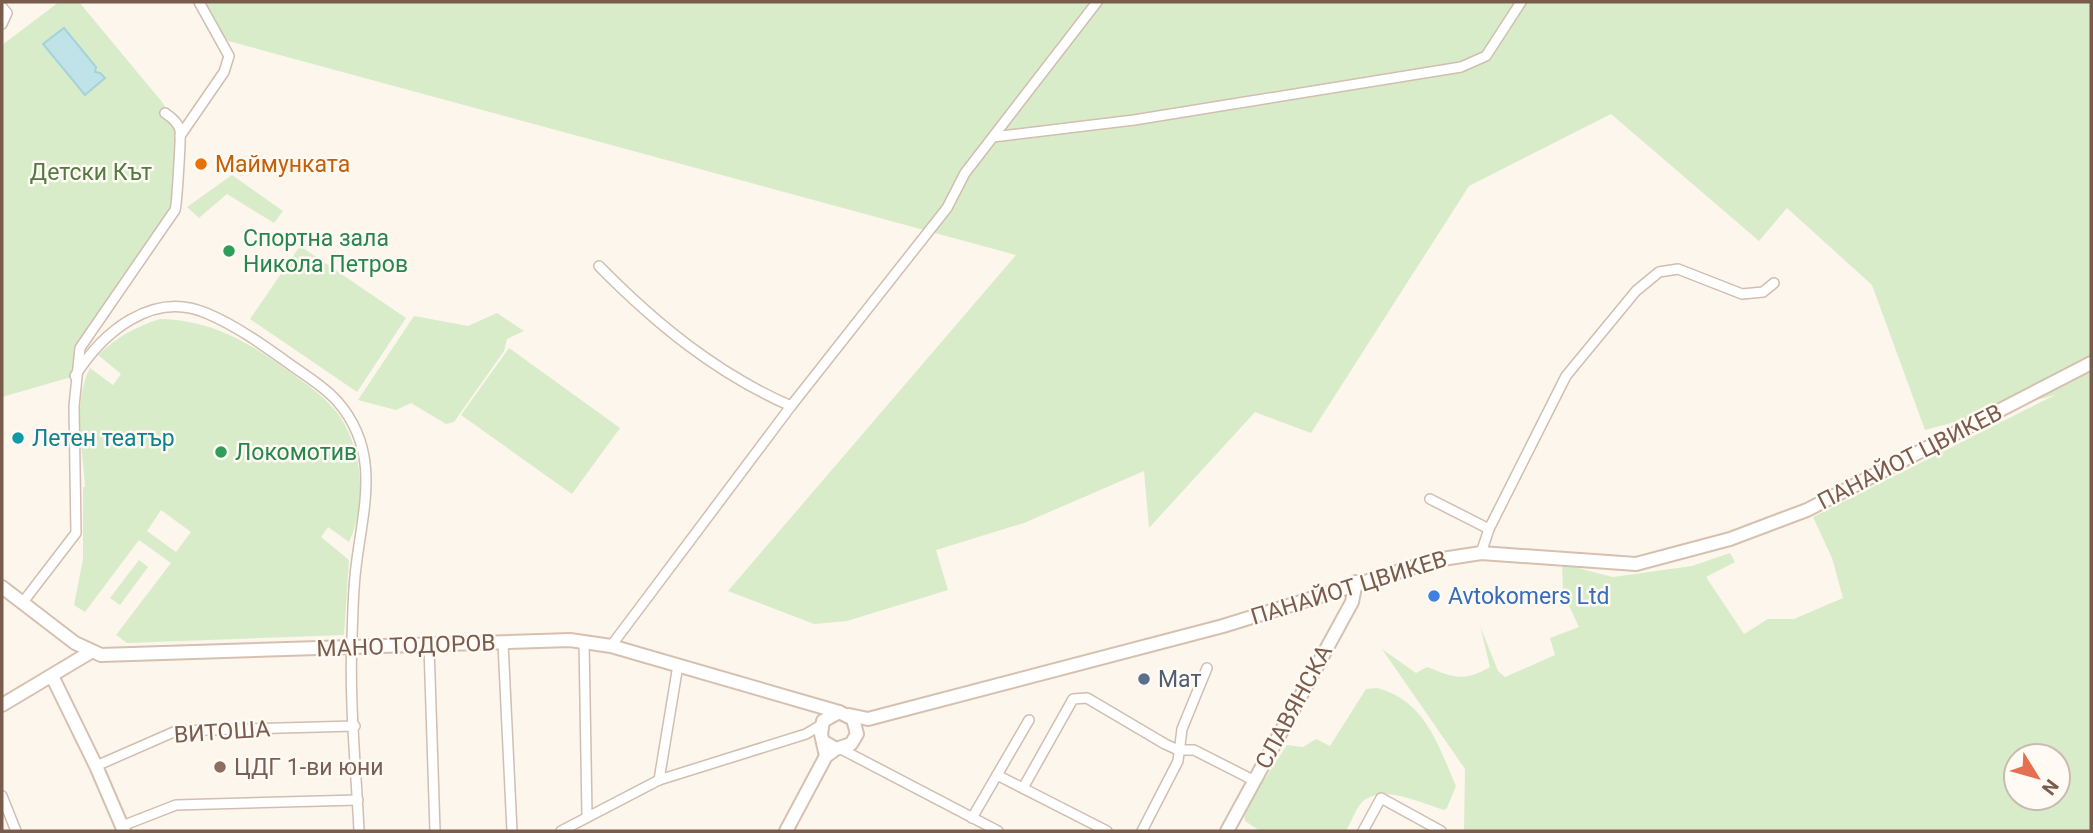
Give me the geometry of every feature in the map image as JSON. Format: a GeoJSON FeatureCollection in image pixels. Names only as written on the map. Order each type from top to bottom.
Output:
{"type":"FeatureCollection","features":[{"type":"Feature","properties":{"kind":"street"},"geometry":{"type":"LineString","coordinates":[[180,136],[224,72],[229,56],[199,2]]}},
{"type":"Feature","properties":{"kind":"street"},"geometry":{"type":"LineString","coordinates":[[611,646],[791,406],[947,208],[965,173],[1097,2]]}},
{"type":"Feature","properties":{"kind":"street"},"geometry":{"type":"LineString","coordinates":[[993,137],[1147,118],[1461,68],[1486,57],[1521,2]]}},
{"type":"Feature","properties":{"kind":"street"},"geometry":{"type":"LineString","coordinates":[[2,7],[7,13],[2,24]]}},
{"type":"Feature","properties":{"kind":"street"},"geometry":{"type":"LineString","coordinates":[[23,602],[76,533],[75,376],[80,348],[91,328],[175,210],[178,200],[176,183],[180,136],[173,118],[165,113]]}},
{"type":"Feature","properties":{"kind":"street"},"geometry":{"type":"LineString","coordinates":[[599,266],[684,343],[762,394],[791,406]]}},
{"type":"Feature","properties":{"kind":"street"},"geometry":{"type":"LineString","coordinates":[[1480,554],[1489,529],[1566,376],[1636,291],[1659,272],[1678,269],[1742,294],[1763,292],[1774,283]]}},
{"type":"Feature","properties":{"kind":"street"},"geometry":{"type":"LineString","coordinates":[[75,376],[90,353],[132,317],[154,310],[194,308],[233,325],[338,401],[358,437],[366,471],[367,503],[356,566],[352,648],[359,831]]}},
{"type":"Feature","properties":{"kind":"street","name":"ПАНАЙОТ ЦВИКЕВ"},"geometry":{"type":"LineString","coordinates":[[834,717],[868,719],[1223,626],[1356,582],[1436,560],[1480,554],[1636,564],[1730,539],[1807,509],[2091,363]]}},
{"type":"Feature","properties":{"kind":"street"},"geometry":{"type":"LineString","coordinates":[[1430,499],[1489,529]]}},
{"type":"Feature","properties":{"kind":"street","name":"СЛАВЯНСКА"},"geometry":{"type":"LineString","coordinates":[[1227,831],[1352,602],[1356,582]]}},
{"type":"Feature","properties":{"kind":"street"},"geometry":{"type":"LineString","coordinates":[[2,587],[89,653],[2,705]]}},
{"type":"Feature","properties":{"kind":"street"},"geometry":{"type":"LineString","coordinates":[[584,641],[587,816]]}},
{"type":"Feature","properties":{"kind":"street","name":"МАНО ТОДОРОВ"},"geometry":{"type":"LineString","coordinates":[[89,653],[126,655],[584,641],[611,646],[817,704],[834,717]]}},
{"type":"Feature","properties":{"kind":"street"},"geometry":{"type":"LineString","coordinates":[[503,643],[512,831]]}},
{"type":"Feature","properties":{"kind":"street"},"geometry":{"type":"LineString","coordinates":[[429,646],[435,831]]}},
{"type":"Feature","properties":{"kind":"street"},"geometry":{"type":"LineString","coordinates":[[659,780],[678,665]]}},
{"type":"Feature","properties":{"kind":"street"},"geometry":{"type":"LineString","coordinates":[[1142,831],[1178,761],[1182,729],[1207,668]]}},
{"type":"Feature","properties":{"kind":"street"},"geometry":{"type":"LineString","coordinates":[[52,676],[123,829],[176,805],[358,800]]}},
{"type":"Feature","properties":{"kind":"street"},"geometry":{"type":"LineString","coordinates":[[1023,788],[1073,699],[1087,698],[1178,750],[1194,750],[1255,780]]}},
{"type":"Feature","properties":{"kind":"street"},"geometry":{"type":"LineString","coordinates":[[561,831],[659,780],[806,734],[834,717],[855,723],[844,748]]}},
{"type":"Feature","properties":{"kind":"street"},"geometry":{"type":"LineString","coordinates":[[824,741],[834,717]]}},
{"type":"Feature","properties":{"kind":"street"},"geometry":{"type":"LineString","coordinates":[[786,831],[844,748],[868,719]]}},
{"type":"Feature","properties":{"kind":"street"},"geometry":{"type":"LineString","coordinates":[[972,818],[1029,720]]}},
{"type":"Feature","properties":{"kind":"street","name":"ВИТОША"},"geometry":{"type":"LineString","coordinates":[[96,766],[176,731],[355,726]]}},
{"type":"Feature","properties":{"kind":"street"},"geometry":{"type":"LineString","coordinates":[[806,734],[844,748],[998,831]]}},
{"type":"Feature","properties":{"kind":"street"},"geometry":{"type":"LineString","coordinates":[[997,775],[1107,831]]}},
{"type":"Feature","properties":{"kind":"street"},"geometry":{"type":"LineString","coordinates":[[2,796],[16,831]]}},
{"type":"Feature","properties":{"kind":"street"},"geometry":{"type":"LineString","coordinates":[[1363,831],[1381,798],[1441,831]]}},
{"type":"Feature","properties":{"kind":"green space","name":"Детски Кът"},"geometry":{"type":"Polygon","coordinates":[[[59,2],[79,2],[173,118],[180,143],[178,200],[91,328],[75,376],[2,397],[2,45],[59,2]]]}},
{"type":"Feature","properties":{"kind":"green space"},"geometry":{"type":"Polygon","coordinates":[[[203,2],[2091,2],[2091,831],[1464,831],[1465,769],[1382,649],[1416,673],[1427,667],[1452,676],[1473,675],[1490,667],[1480,626],[1498,671],[1505,677],[1555,655],[1550,638],[1579,627],[1563,593],[1562,564],[1613,577],[1692,566],[1730,553],[1735,562],[1706,577],[1744,634],[1768,619],[1794,619],[1843,598],[1832,558],[1813,517],[2055,395],[1925,430],[1872,285],[1787,208],[1759,241],[1611,114],[1469,186],[1311,433],[1255,412],[1149,528],[1144,471],[1024,523],[936,550],[948,590],[847,621],[814,624],[728,591],[1016,255],[225,40],[203,2]]]}},
{"type":"Feature","properties":{"kind":"green space"},"geometry":{"type":"Polygon","coordinates":[[[232,175],[283,211],[274,223],[227,194],[199,218],[187,207],[232,175]]]}},
{"type":"Feature","properties":{"kind":"green space"},"geometry":{"type":"Polygon","coordinates":[[[300,246],[406,318],[357,392],[250,319],[300,246]]]}},
{"type":"Feature","properties":{"kind":"green space"},"geometry":{"type":"Polygon","coordinates":[[[497,313],[524,331],[507,339],[504,351],[454,422],[446,424],[411,403],[396,410],[358,400],[414,316],[468,326],[497,313]]]}},
{"type":"Feature","properties":{"kind":"green space"},"geometry":{"type":"Polygon","coordinates":[[[160,319],[198,324],[248,344],[307,384],[339,415],[353,444],[357,461],[360,477],[358,511],[349,542],[328,527],[321,537],[349,560],[344,635],[127,643],[116,635],[171,563],[139,540],[85,612],[74,605],[83,559],[85,487],[80,411],[85,382],[90,368],[113,385],[121,374],[98,355],[134,329],[160,319]],[[161,510],[147,531],[176,552],[191,532],[161,510]]]}},
{"type":"Feature","properties":{"kind":"green space"},"geometry":{"type":"Polygon","coordinates":[[[509,348],[620,428],[572,494],[461,415],[509,348]]]}},
{"type":"Feature","properties":{"kind":"green space"},"geometry":{"type":"Polygon","coordinates":[[[139,560],[148,567],[120,605],[110,598],[139,560]]]}},
{"type":"Feature","properties":{"kind":"green space"},"geometry":{"type":"Polygon","coordinates":[[[1377,688],[1407,703],[1428,726],[1456,786],[1447,808],[1444,810],[1405,797],[1385,794],[1363,801],[1346,831],[1260,831],[1245,821],[1244,810],[1287,745],[1303,747],[1316,739],[1330,746],[1366,689],[1377,688]]]}},
{"type":"Feature","properties":{"kind":"water"},"geometry":{"type":"Polygon","coordinates":[[[64,28],[96,67],[95,72],[105,78],[85,95],[43,44],[64,28]]]}},
{"type":"Feature","properties":{"kind":"place","name":"Маймунката"},"geometry":{"type":"Point","coordinates":[201,164]}},
{"type":"Feature","properties":{"kind":"place","name":"Спортна зала Никола Петров"},"geometry":{"type":"Point","coordinates":[229,251]}},
{"type":"Feature","properties":{"kind":"place","name":"Летен театър"},"geometry":{"type":"Point","coordinates":[18,438]}},
{"type":"Feature","properties":{"kind":"place","name":"Локомотив"},"geometry":{"type":"Point","coordinates":[221,452]}},
{"type":"Feature","properties":{"kind":"place","name":"Avtokomers Ltd"},"geometry":{"type":"Point","coordinates":[1434,596]}},
{"type":"Feature","properties":{"kind":"place","name":"Мат"},"geometry":{"type":"Point","coordinates":[1144,679]}},
{"type":"Feature","properties":{"kind":"place","name":"ЦДГ 1-ви юни"},"geometry":{"type":"Point","coordinates":[220,767]}}]}
